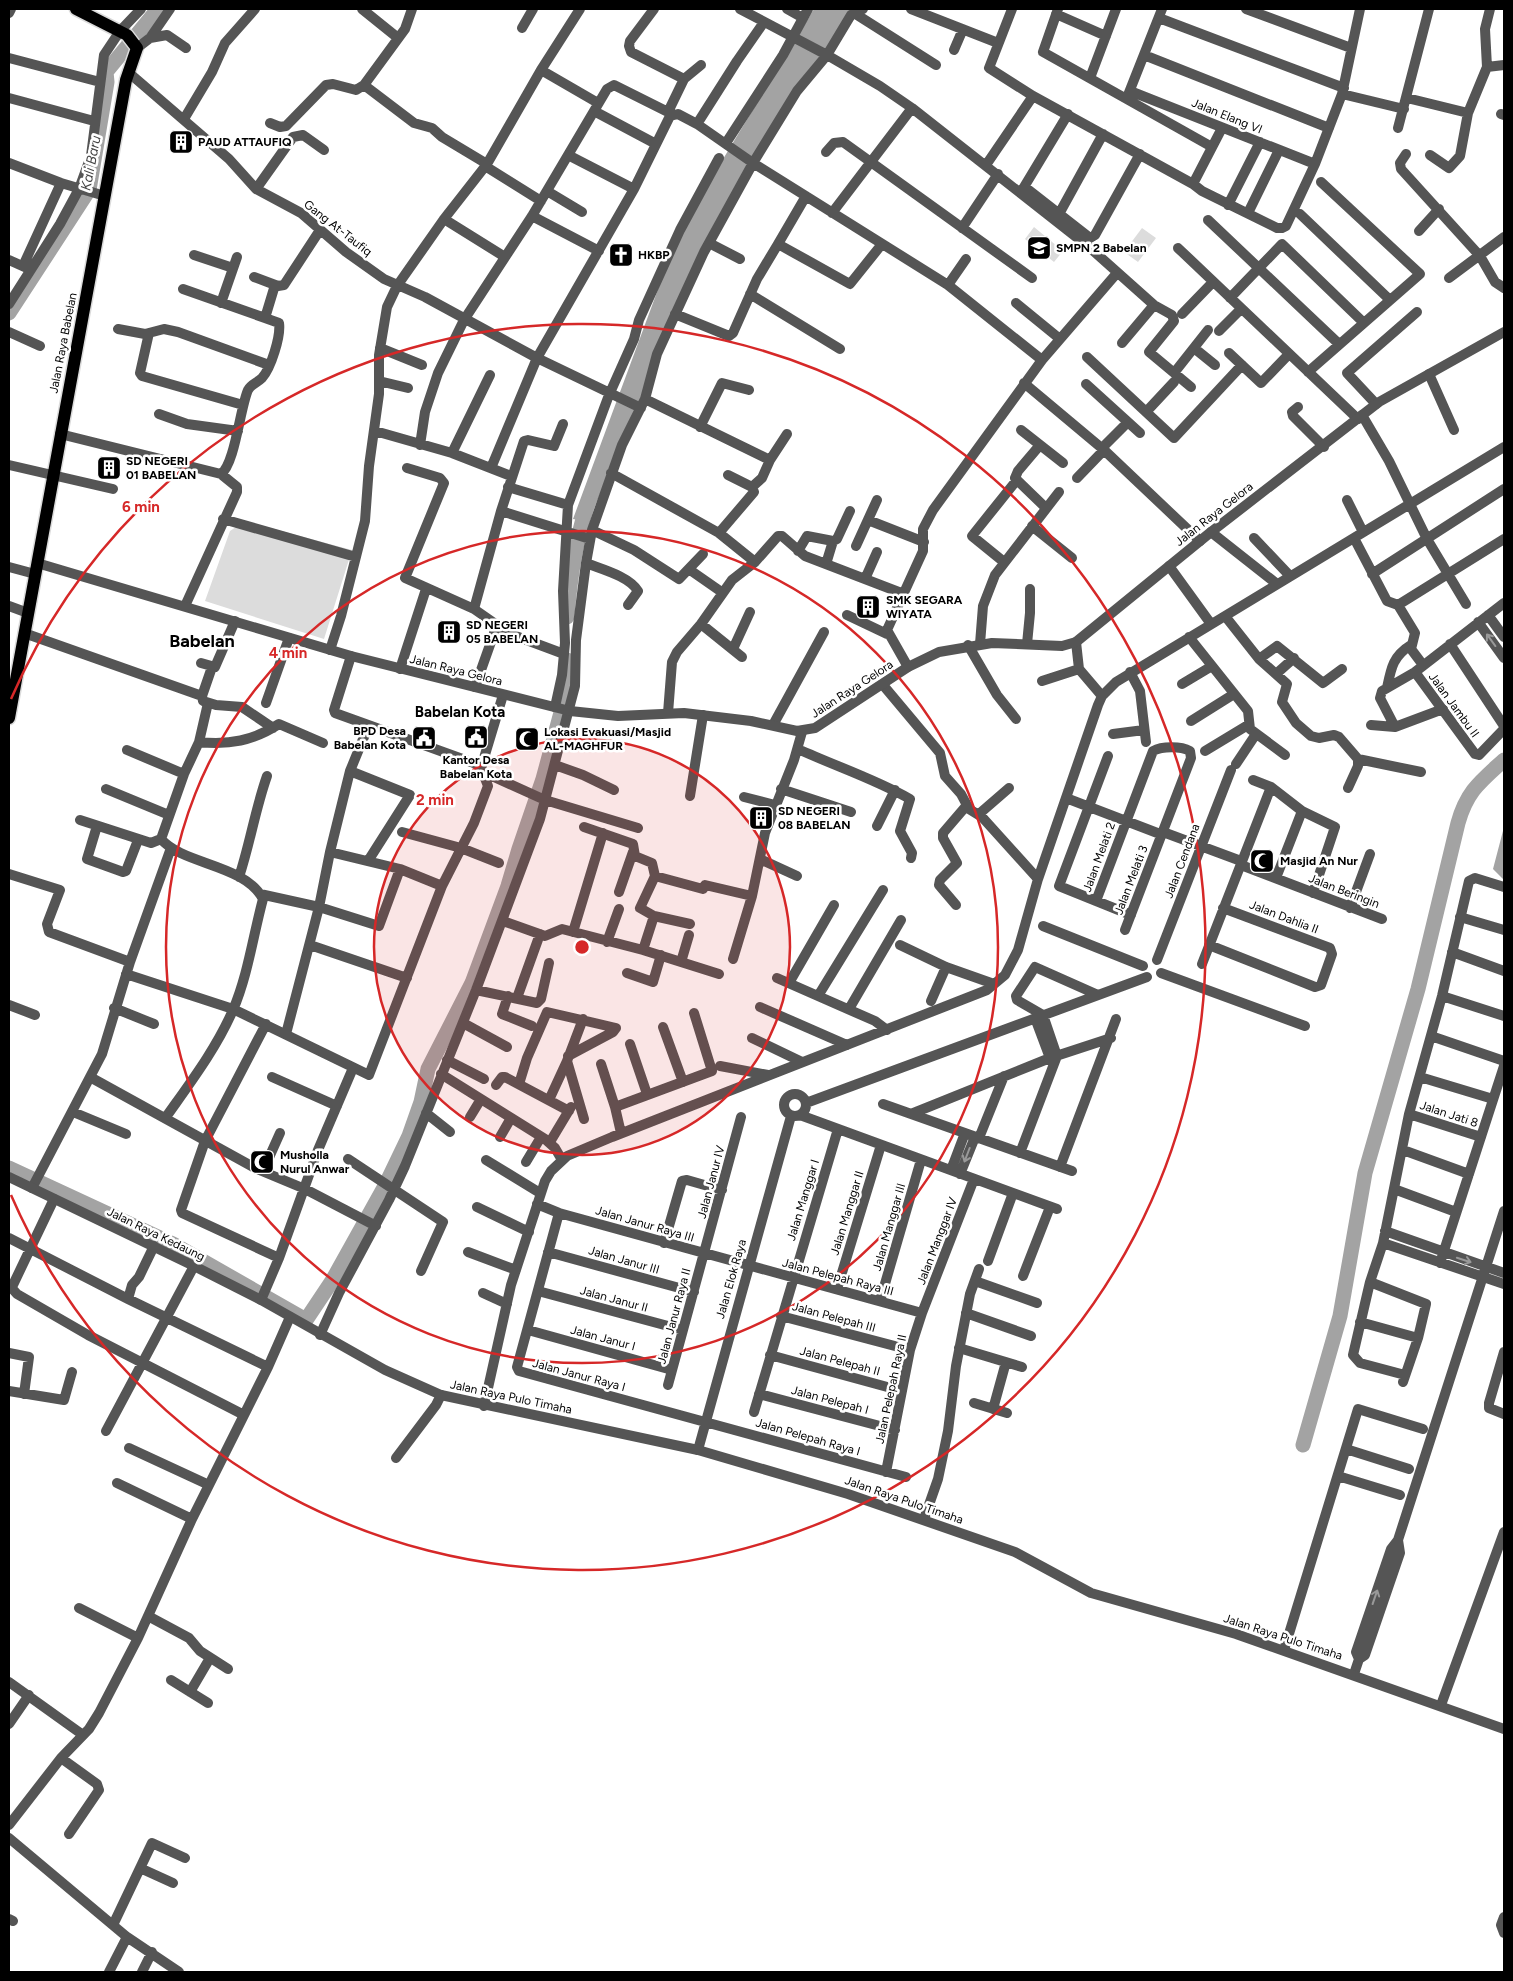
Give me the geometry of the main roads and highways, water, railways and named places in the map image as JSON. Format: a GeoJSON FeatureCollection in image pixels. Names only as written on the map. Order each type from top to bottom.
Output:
{"type":"FeatureCollection","features":[{"type":"Feature","properties":{"kind":"main road","name":"Jalan Raya Babelan"},"geometry":{"type":"LineString","coordinates":[[9,718],[60,434],[91,192],[128,72],[130,40],[76,9]]}},
{"type":"Feature","properties":{"kind":"waterway","name":"Kali Baru"},"geometry":{"type":"LineString","coordinates":[[9,313],[89,190],[107,82],[106,72],[158,9]]}},
{"type":"Feature","properties":{"kind":"waterway"},"geometry":{"type":"LineString","coordinates":[[567,617],[574,559],[588,503]]}},
{"type":"Feature","properties":{"kind":"waterway"},"geometry":{"type":"LineString","coordinates":[[9,1168],[173,1244],[306,1320],[332,1281],[385,1186],[409,1136],[421,1102],[428,1069],[472,983],[508,886],[543,779],[563,705],[567,660]]}},
{"type":"Feature","properties":{"kind":"waterway"},"geometry":{"type":"LineString","coordinates":[[1303,1445],[1340,1316],[1365,1173],[1418,989],[1458,823],[1466,803],[1475,788],[1504,760]]}},
{"type":"Feature","properties":{"kind":"place","name":"PAUD ATTAUFIQ"},"geometry":{"type":"Point","coordinates":[181,142]}},
{"type":"Feature","properties":{"kind":"place","name":"SMPN 2 Babelan"},"geometry":{"type":"Point","coordinates":[1039,248]}},
{"type":"Feature","properties":{"kind":"place","name":"HKBP"},"geometry":{"type":"Point","coordinates":[621,255]}},
{"type":"Feature","properties":{"kind":"place","name":"SD NEGERI 01 BABELAN"},"geometry":{"type":"Point","coordinates":[109,468]}},
{"type":"Feature","properties":{"kind":"place","name":"SMK SEGARA WIYATA"},"geometry":{"type":"Point","coordinates":[868,607]}},
{"type":"Feature","properties":{"kind":"place","name":"SD NEGERI 05 BABELAN"},"geometry":{"type":"Point","coordinates":[449,632]}},
{"type":"Feature","properties":{"kind":"place","name":"Kantor Desa Babelan Kota"},"geometry":{"type":"Point","coordinates":[476,737]}},
{"type":"Feature","properties":{"kind":"place","name":"BPD Desa Babelan Kota"},"geometry":{"type":"Point","coordinates":[424,738]}},
{"type":"Feature","properties":{"kind":"place","name":"Lokasi Evakuasi/Masjid AL-MAGHFUR"},"geometry":{"type":"Point","coordinates":[527,739]}},
{"type":"Feature","properties":{"kind":"place","name":"SD NEGERI 08 BABELAN"},"geometry":{"type":"Point","coordinates":[761,818]}},
{"type":"Feature","properties":{"kind":"place","name":"Masjid An Nur"},"geometry":{"type":"Point","coordinates":[1262,861]}},
{"type":"Feature","properties":{"kind":"place","name":"Musholla Nurul Anwar"},"geometry":{"type":"Point","coordinates":[262,1162]}},
{"type":"Feature","properties":{"kind":"district","name":"Babelan"},"geometry":{"type":"Point","coordinates":[202,641]}},
{"type":"Feature","properties":{"kind":"district","name":"Babelan Kota"},"geometry":{"type":"Point","coordinates":[460,712]}}]}
